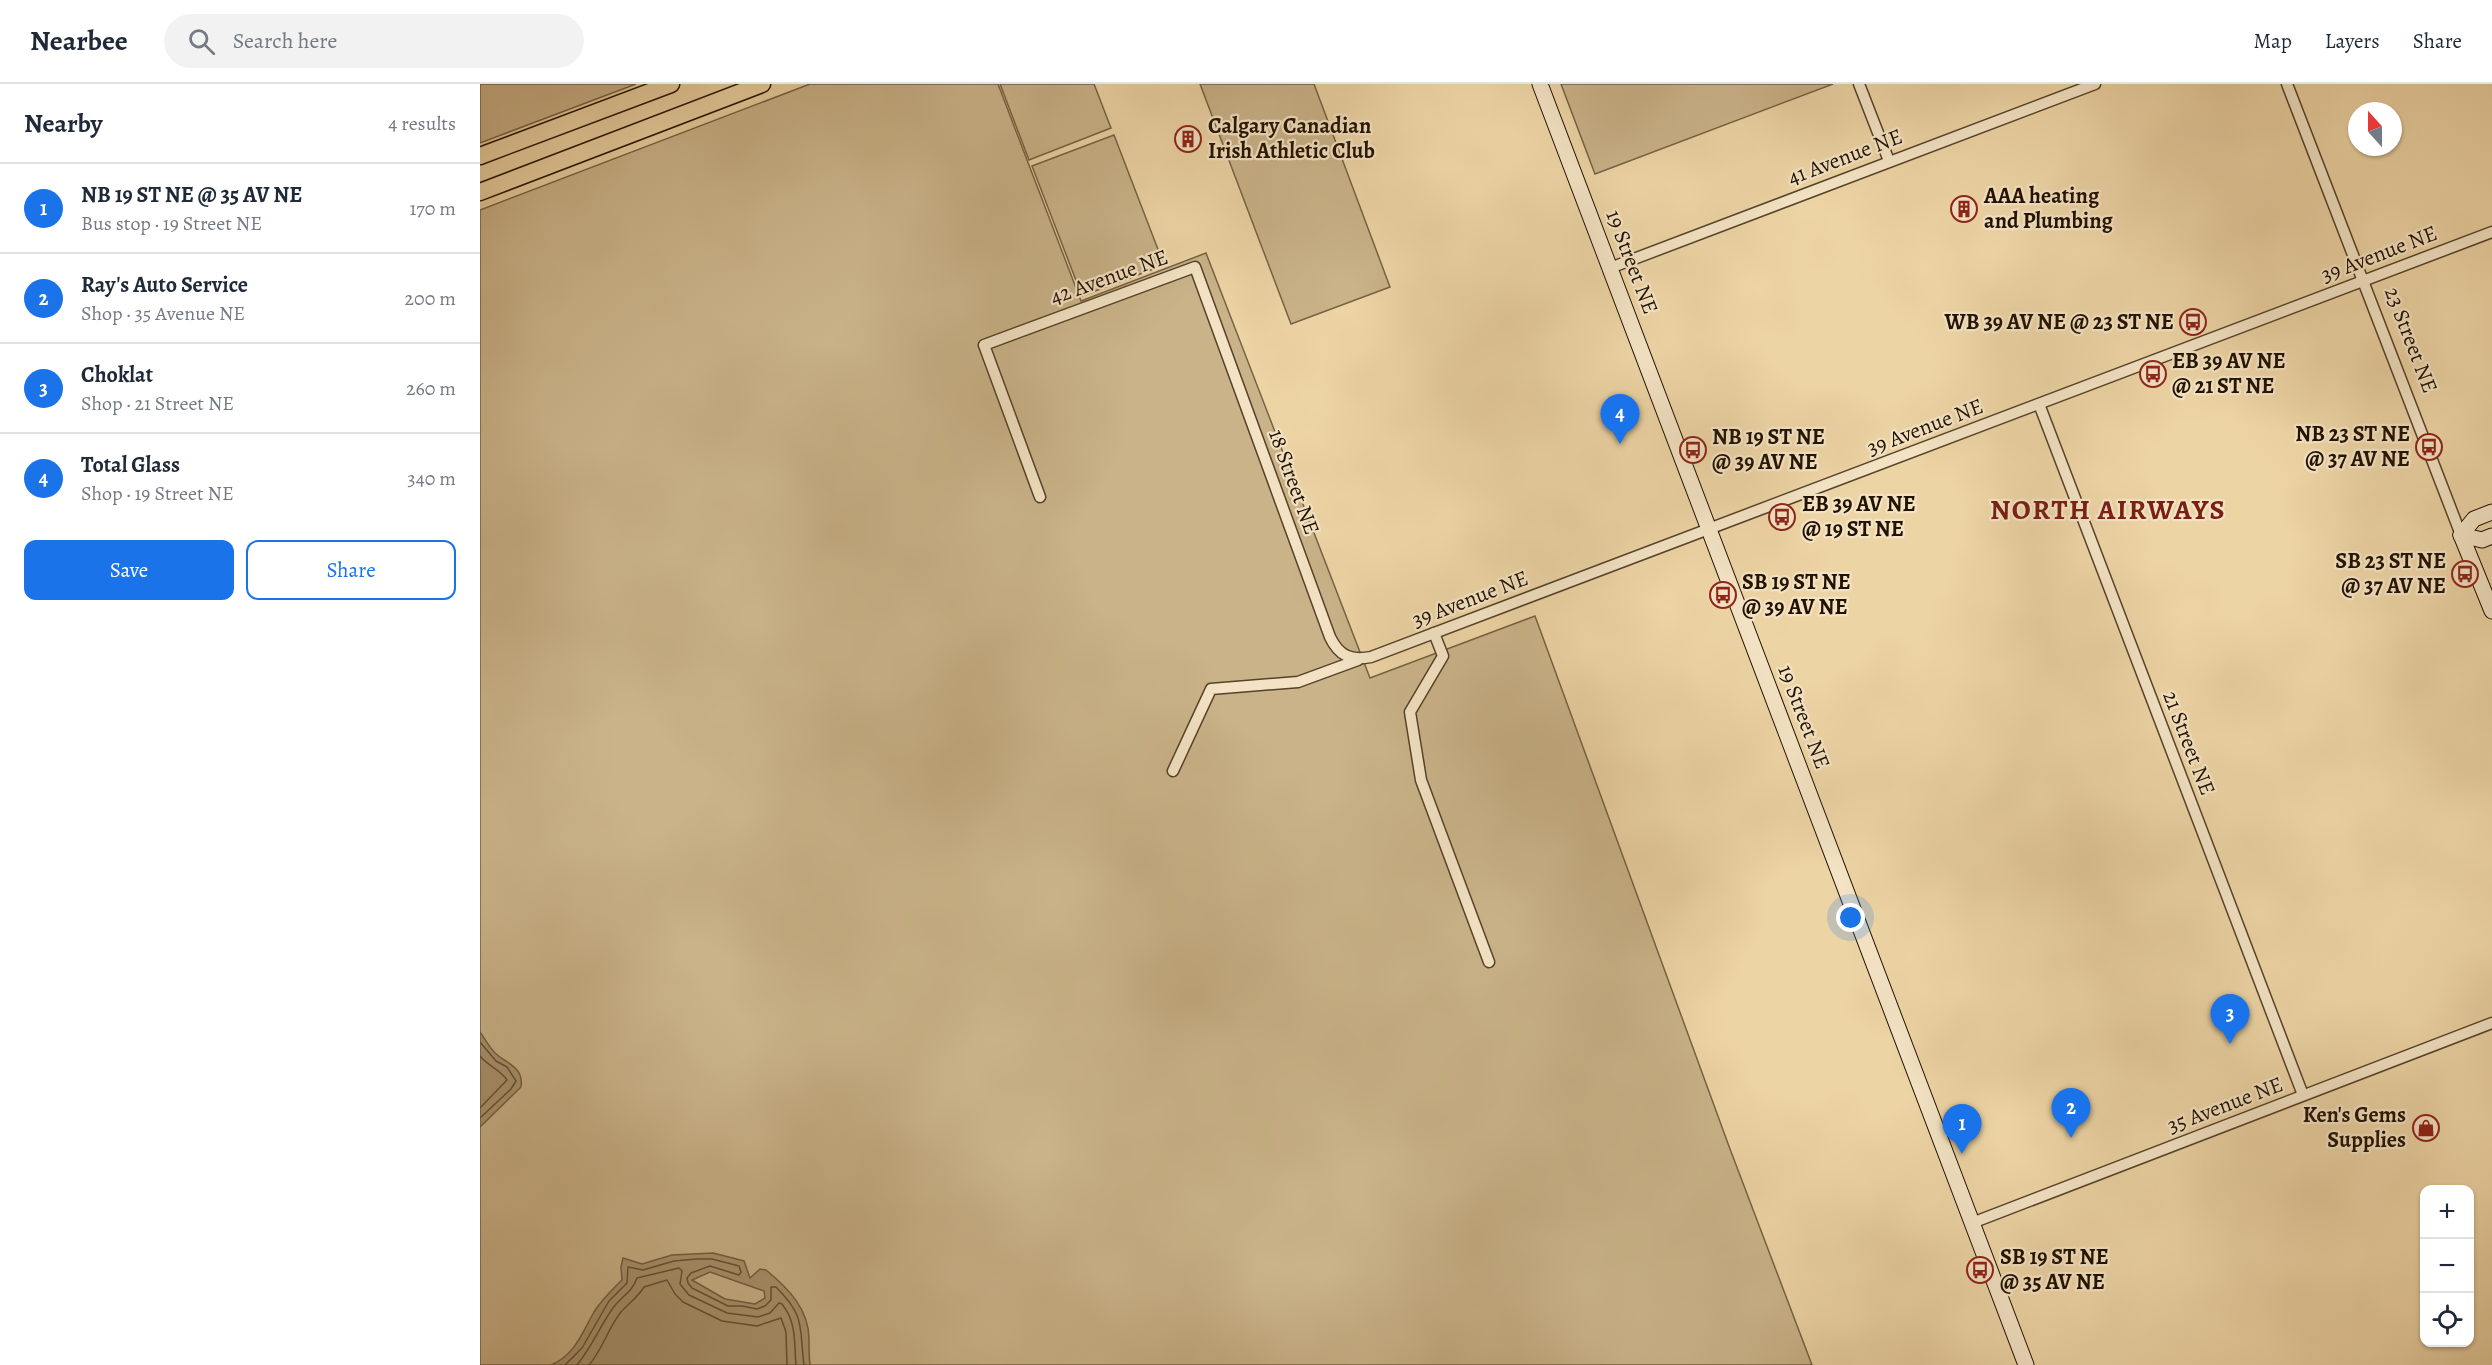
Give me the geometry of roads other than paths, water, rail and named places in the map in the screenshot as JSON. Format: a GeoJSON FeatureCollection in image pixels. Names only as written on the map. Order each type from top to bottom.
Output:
{"type":"FeatureCollection","features":[{"type":"Feature","properties":{"kind":"main road"},"geometry":{"type":"LineString","coordinates":[[480,156],[671,84]]}},
{"type":"Feature","properties":{"kind":"main road"},"geometry":{"type":"LineString","coordinates":[[480,192],[762,84]]}},
{"type":"Feature","properties":{"kind":"street","name":"19 Street NE"},"geometry":{"type":"LineString","coordinates":[[1540,84],[2026,1365]]}},
{"type":"Feature","properties":{"kind":"street"},"geometry":{"type":"LineString","coordinates":[[1859,84],[1889,161]]}},
{"type":"Feature","properties":{"kind":"street","name":"41 Avenue NE"},"geometry":{"type":"LineString","coordinates":[[1610,268],[2095,84]]}},
{"type":"Feature","properties":{"kind":"street","name":"23 Street NE"},"geometry":{"type":"LineString","coordinates":[[2287,84],[2492,611]]}},
{"type":"Feature","properties":{"kind":"street","name":"39 Avenue NE"},"geometry":{"type":"LineString","coordinates":[[1358,660],[2492,232]]}},
{"type":"Feature","properties":{"kind":"street","name":"42 Avenue NE"},"geometry":{"type":"LineString","coordinates":[[1040,497],[984,345],[1195,267],[1204,292]]}},
{"type":"Feature","properties":{"kind":"street","name":"18 Street NE"},"geometry":{"type":"LineString","coordinates":[[1204,292],[1330,638],[1344,656],[1358,660]]}},
{"type":"Feature","properties":{"kind":"street","name":"21 Street NE"},"geometry":{"type":"LineString","coordinates":[[2039,404],[2303,1095]]}},
{"type":"Feature","properties":{"kind":"street"},"geometry":{"type":"LineString","coordinates":[[2492,512],[2474,519],[2461,535],[2482,540],[2492,536]]}},
{"type":"Feature","properties":{"kind":"street"},"geometry":{"type":"LineString","coordinates":[[1434,633],[1443,656],[1410,712],[1421,780],[1489,963]]}},
{"type":"Feature","properties":{"kind":"street"},"geometry":{"type":"LineString","coordinates":[[1173,771],[1211,689],[1298,682],[1358,660]]}},
{"type":"Feature","properties":{"kind":"street","name":"35 Avenue NE"},"geometry":{"type":"LineString","coordinates":[[1972,1222],[2492,1023]]}},
{"type":"Feature","properties":{"kind":"water"},"geometry":{"type":"Polygon","coordinates":[[[480,1032],[495,1053],[517,1070],[521,1087],[480,1127],[480,1032]]]}},
{"type":"Feature","properties":{"kind":"water"},"geometry":{"type":"Polygon","coordinates":[[[713,1253],[744,1261],[750,1278],[760,1269],[766,1270],[790,1292],[802,1310],[808,1330],[810,1365],[551,1365],[572,1349],[597,1307],[622,1280],[623,1258],[642,1264],[672,1255],[713,1253]],[[710,1272],[692,1280],[725,1299],[755,1304],[765,1298],[764,1291],[710,1272]]]}},
{"type":"Feature","properties":{"kind":"place","name":"Calgary Canadian Irish Athletic Club"},"geometry":{"type":"Point","coordinates":[1188,139]}},
{"type":"Feature","properties":{"kind":"place","name":"AAA heating and Plumbing"},"geometry":{"type":"Point","coordinates":[1964,209]}},
{"type":"Feature","properties":{"kind":"place","name":"WB 39 AV NE @ 23 ST NE"},"geometry":{"type":"Point","coordinates":[2193,322]}},
{"type":"Feature","properties":{"kind":"place","name":"EB 39 AV NE @ 21 ST NE"},"geometry":{"type":"Point","coordinates":[2153,374]}},
{"type":"Feature","properties":{"kind":"place","name":"Total Glass"},"geometry":{"type":"Point","coordinates":[1620,444]}},
{"type":"Feature","properties":{"kind":"place","name":"NB 23 ST NE @ 37 AV NE"},"geometry":{"type":"Point","coordinates":[2429,447]}},
{"type":"Feature","properties":{"kind":"place","name":"NB 19 ST NE @ 39 AV NE"},"geometry":{"type":"Point","coordinates":[1693,450]}},
{"type":"Feature","properties":{"kind":"place","name":"EB 39 AV NE @ 19 ST NE"},"geometry":{"type":"Point","coordinates":[1782,517]}},
{"type":"Feature","properties":{"kind":"place","name":"SB 23 ST NE @ 37 AV NE"},"geometry":{"type":"Point","coordinates":[2465,574]}},
{"type":"Feature","properties":{"kind":"place","name":"SB 19 ST NE @ 39 AV NE"},"geometry":{"type":"Point","coordinates":[1723,595]}},
{"type":"Feature","properties":{"kind":"place","name":"Choklat"},"geometry":{"type":"Point","coordinates":[2230,1044]}},
{"type":"Feature","properties":{"kind":"place","name":"Ken's Gems Supplies"},"geometry":{"type":"Point","coordinates":[2426,1128]}},
{"type":"Feature","properties":{"kind":"place","name":"Ray's Auto Service"},"geometry":{"type":"Point","coordinates":[2071,1138]}},
{"type":"Feature","properties":{"kind":"place","name":"NB 19 ST NE @ 35 AV NE"},"geometry":{"type":"Point","coordinates":[1962,1154]}},
{"type":"Feature","properties":{"kind":"place","name":"SB 19 ST NE @ 35 AV NE"},"geometry":{"type":"Point","coordinates":[1980,1270]}},
{"type":"Feature","properties":{"kind":"district","name":"NORTH AIRWAYS"},"geometry":{"type":"Point","coordinates":[2108,510]}}]}
